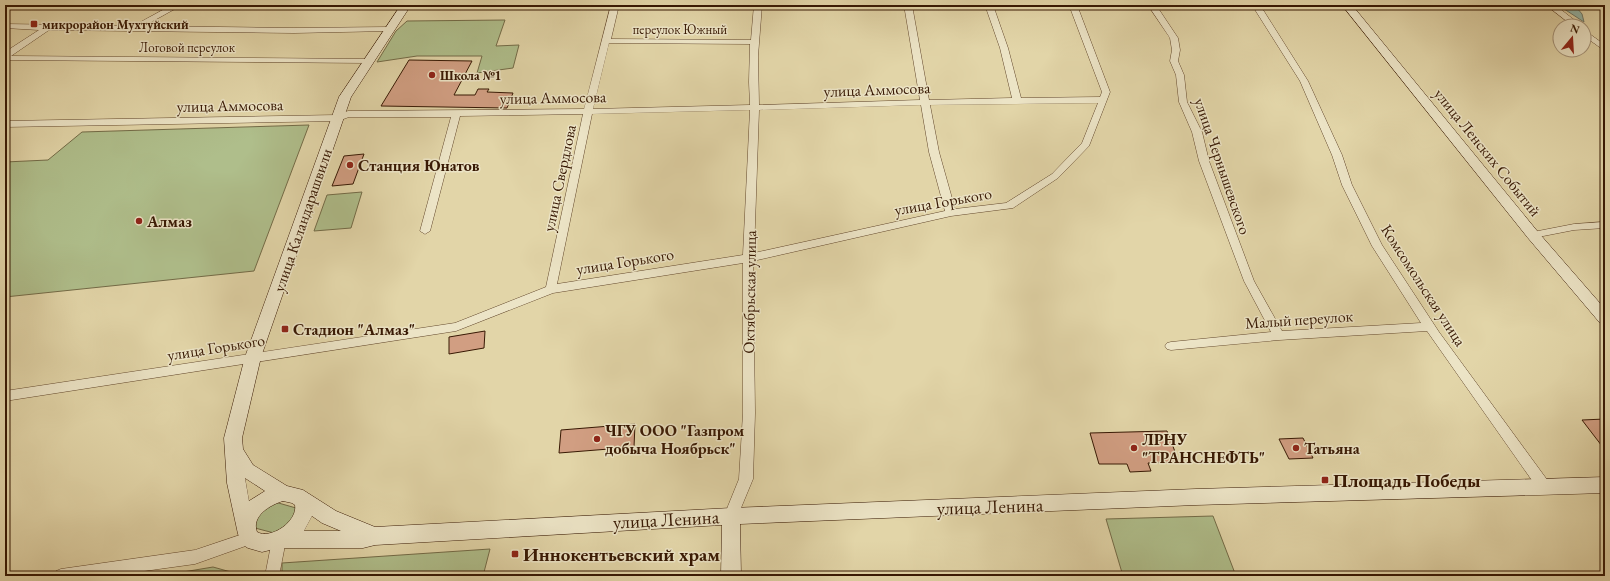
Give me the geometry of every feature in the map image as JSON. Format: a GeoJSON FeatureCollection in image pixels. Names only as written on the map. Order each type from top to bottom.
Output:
{"type":"FeatureCollection","features":[{"type":"Feature","properties":{"kind":"main road","name":"улица Каландарашвили"},"geometry":{"type":"LineString","coordinates":[[247,531],[236,483],[233,438],[253,357],[345,97],[406,5]]}},
{"type":"Feature","properties":{"kind":"main road","name":"улица Ленских Событий"},"geometry":{"type":"LineString","coordinates":[[1347,5],[1533,234],[1605,319]]}},
{"type":"Feature","properties":{"kind":"main road"},"geometry":{"type":"LineString","coordinates":[[233,449],[247,470],[283,493]]}},
{"type":"Feature","properties":{"kind":"main road","name":"улица Ленина"},"geometry":{"type":"LineString","coordinates":[[279,540],[363,539],[375,536],[731,516],[1203,497],[1605,484]]}},
{"type":"Feature","properties":{"kind":"main road"},"geometry":{"type":"LineString","coordinates":[[283,493],[292,493],[299,496],[304,501],[306,508],[304,516],[300,525],[292,532],[279,540],[261,543],[254,542],[247,531],[248,516],[254,508],[263,501],[283,493]]}},
{"type":"Feature","properties":{"kind":"main road","name":"улица Ленина"},"geometry":{"type":"LineString","coordinates":[[304,501],[329,517],[375,536]]}},
{"type":"Feature","properties":{"kind":"main road","name":"Октябрьская улица"},"geometry":{"type":"LineString","coordinates":[[731,516],[731,576]]}},
{"type":"Feature","properties":{"kind":"street"},"geometry":{"type":"LineString","coordinates":[[133,28],[178,5]]}},
{"type":"Feature","properties":{"kind":"street","name":"улица Свердлова"},"geometry":{"type":"LineString","coordinates":[[551,289],[588,112],[615,5]]}},
{"type":"Feature","properties":{"kind":"street","name":"Октябрьская улица"},"geometry":{"type":"LineString","coordinates":[[731,516],[746,479],[749,413],[748,258],[755,108],[752,86],[754,42],[758,5]]}},
{"type":"Feature","properties":{"kind":"street"},"geometry":{"type":"LineString","coordinates":[[908,5],[934,152],[951,213]]}},
{"type":"Feature","properties":{"kind":"street"},"geometry":{"type":"LineString","coordinates":[[989,5],[1004,48],[1018,101]]}},
{"type":"Feature","properties":{"kind":"street","name":"улица Горького"},"geometry":{"type":"LineString","coordinates":[[5,396],[253,357],[456,328],[551,289],[748,258],[951,213],[1009,206],[1055,176],[1086,144],[1106,92],[1073,5]]}},
{"type":"Feature","properties":{"kind":"street","name":"улица Чернышевского"},"geometry":{"type":"LineString","coordinates":[[1152,5],[1174,38],[1176,50],[1174,61],[1180,75],[1183,102],[1197,132],[1204,161],[1249,281],[1279,336]]}},
{"type":"Feature","properties":{"kind":"street","name":"Комсомольская улица"},"geometry":{"type":"LineString","coordinates":[[1256,5],[1304,81],[1337,155],[1347,185],[1376,246],[1430,327],[1543,485]]}},
{"type":"Feature","properties":{"kind":"street"},"geometry":{"type":"LineString","coordinates":[[1550,5],[1560,10],[1569,18]]}},
{"type":"Feature","properties":{"kind":"street"},"geometry":{"type":"LineString","coordinates":[[5,26],[46,29],[389,29]]}},
{"type":"Feature","properties":{"kind":"street"},"geometry":{"type":"LineString","coordinates":[[5,57],[46,29]]}},
{"type":"Feature","properties":{"kind":"street"},"geometry":{"type":"LineString","coordinates":[[1592,39],[1605,50]]}},
{"type":"Feature","properties":{"kind":"street","name":"переулок Южный"},"geometry":{"type":"LineString","coordinates":[[606,41],[754,42]]}},
{"type":"Feature","properties":{"kind":"street","name":"Логовой переулок"},"geometry":{"type":"LineString","coordinates":[[5,57],[368,61]]}},
{"type":"Feature","properties":{"kind":"street","name":"улица Аммосова"},"geometry":{"type":"LineString","coordinates":[[5,124],[338,118],[348,114],[456,115],[755,108],[924,102],[1103,100]]}},
{"type":"Feature","properties":{"kind":"street"},"geometry":{"type":"LineString","coordinates":[[425,231],[456,115]]}},
{"type":"Feature","properties":{"kind":"street"},"geometry":{"type":"LineString","coordinates":[[1533,234],[1605,225]]}},
{"type":"Feature","properties":{"kind":"street","name":"Малый переулок"},"geometry":{"type":"LineString","coordinates":[[1171,346],[1279,336],[1430,327]]}},
{"type":"Feature","properties":{"kind":"street"},"geometry":{"type":"LineString","coordinates":[[61,576],[195,557],[247,531]]}},
{"type":"Feature","properties":{"kind":"street"},"geometry":{"type":"LineString","coordinates":[[272,576],[279,540]]}},
{"type":"Feature","properties":{"kind":"green space"},"geometry":{"type":"Polygon","coordinates":[[[505,20],[496,46],[519,45],[513,68],[477,73],[482,56],[417,56],[377,62],[396,31],[407,21],[505,20]]]}},
{"type":"Feature","properties":{"kind":"green space","name":"Алмаз"},"geometry":{"type":"Polygon","coordinates":[[[309,125],[254,271],[5,297],[5,162],[48,160],[82,132],[309,125]]]}},
{"type":"Feature","properties":{"kind":"green space"},"geometry":{"type":"Polygon","coordinates":[[[362,192],[351,228],[314,231],[327,195],[362,192]]]}},
{"type":"Feature","properties":{"kind":"green space"},"geometry":{"type":"Polygon","coordinates":[[[275,502],[296,508],[295,520],[274,533],[255,528],[255,517],[275,502]]]}},
{"type":"Feature","properties":{"kind":"green space"},"geometry":{"type":"Polygon","coordinates":[[[1213,516],[1236,576],[1123,576],[1106,519],[1213,516]]]}},
{"type":"Feature","properties":{"kind":"green space"},"geometry":{"type":"Polygon","coordinates":[[[490,549],[483,576],[282,576],[282,563],[490,549]]]}},
{"type":"Feature","properties":{"kind":"green space"},"geometry":{"type":"Polygon","coordinates":[[[213,567],[238,574],[238,576],[159,576],[213,567]]]}},
{"type":"Feature","properties":{"kind":"shaded area"},"geometry":{"type":"Polygon","coordinates":[[[1558,5],[1588,6],[1577,8],[1582,14],[1583,18],[1578,18],[1558,5]]]}},
{"type":"Feature","properties":{"kind":"building","name":"Школа №1"},"geometry":{"type":"Polygon","coordinates":[[[409,60],[472,61],[454,95],[475,95],[478,89],[489,89],[487,92],[513,93],[507,108],[381,106],[409,60]]]}},
{"type":"Feature","properties":{"kind":"building","name":"Станция Юнатов"},"geometry":{"type":"Polygon","coordinates":[[[364,154],[353,184],[332,186],[344,156],[364,154]]]}},
{"type":"Feature","properties":{"kind":"building"},"geometry":{"type":"Polygon","coordinates":[[[485,331],[484,348],[449,354],[449,337],[485,331]]]}},
{"type":"Feature","properties":{"kind":"building"},"geometry":{"type":"Polygon","coordinates":[[[1605,419],[1605,450],[1582,420],[1605,419]]]}},
{"type":"Feature","properties":{"kind":"building","name":"ЧГУ ООО \"Газпром добыча Ноябрьск\""},"geometry":{"type":"Polygon","coordinates":[[[635,424],[634,447],[559,453],[561,430],[635,424]]]}},
{"type":"Feature","properties":{"kind":"building","name":"ЛРНУ \"ТРАНСНЕФТЬ\""},"geometry":{"type":"Polygon","coordinates":[[[1167,431],[1179,462],[1148,463],[1151,471],[1130,472],[1127,464],[1099,464],[1090,433],[1167,431]]]}},
{"type":"Feature","properties":{"kind":"building","name":"Татьяна"},"geometry":{"type":"Polygon","coordinates":[[[1303,438],[1313,458],[1289,459],[1279,439],[1303,438]]]}},
{"type":"Feature","properties":{"kind":"place","name":"микрорайон Мухтуйский"},"geometry":{"type":"Point","coordinates":[34,24]}},
{"type":"Feature","properties":{"kind":"place","name":"Школа №1"},"geometry":{"type":"Point","coordinates":[432,75]}},
{"type":"Feature","properties":{"kind":"place","name":"Станция Юнатов"},"geometry":{"type":"Point","coordinates":[350,165]}},
{"type":"Feature","properties":{"kind":"place","name":"Алмаз"},"geometry":{"type":"Point","coordinates":[139,221]}},
{"type":"Feature","properties":{"kind":"place","name":"Стадион \"Алмаз\""},"geometry":{"type":"Point","coordinates":[285,329]}},
{"type":"Feature","properties":{"kind":"place","name":"ЧГУ ООО \"Газпром добыча Ноябрьск\""},"geometry":{"type":"Point","coordinates":[597,439]}},
{"type":"Feature","properties":{"kind":"place","name":"ЛРНУ \"ТРАНСНЕФТЬ\""},"geometry":{"type":"Point","coordinates":[1134,448]}},
{"type":"Feature","properties":{"kind":"place","name":"Татьяна"},"geometry":{"type":"Point","coordinates":[1296,448]}},
{"type":"Feature","properties":{"kind":"place","name":"Площадь Победы"},"geometry":{"type":"Point","coordinates":[1325,480]}},
{"type":"Feature","properties":{"kind":"place","name":"Иннокентьевский храм"},"geometry":{"type":"Point","coordinates":[515,554]}}]}
